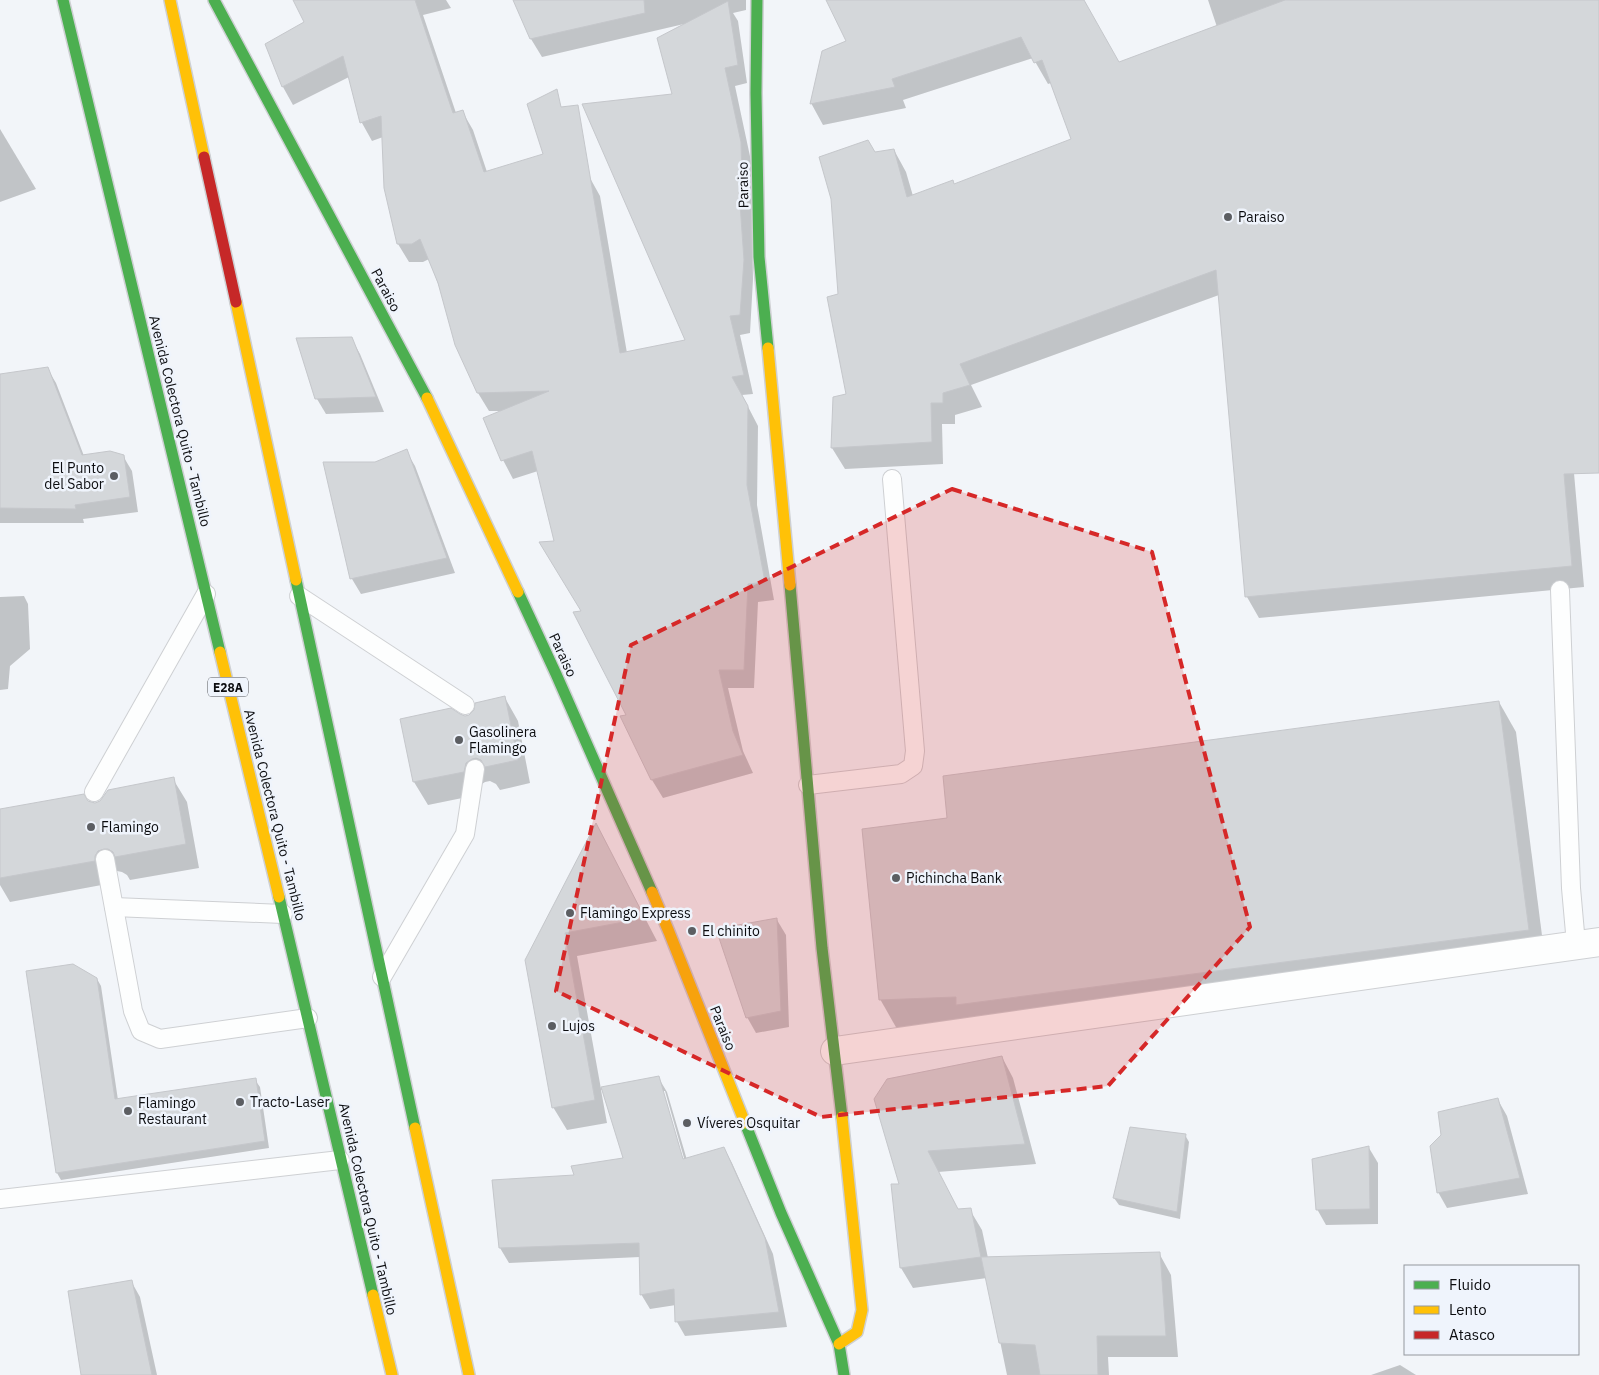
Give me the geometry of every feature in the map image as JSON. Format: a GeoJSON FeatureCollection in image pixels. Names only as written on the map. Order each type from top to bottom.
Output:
{"type":"FeatureCollection","features":[{"type":"Feature","properties":{"kind":"main road","name":"Avenida Colectora Quito - Tambillo"},"geometry":{"type":"LineString","coordinates":[[63,0],[392,1375]]}},
{"type":"Feature","properties":{"kind":"main road"},"geometry":{"type":"LineString","coordinates":[[170,0],[469,1375]]}},
{"type":"Feature","properties":{"kind":"main road","name":"Paraiso"},"geometry":{"type":"LineString","coordinates":[[214,0],[430,403],[552,665],[669,932],[781,1213],[839,1344],[844,1375]]}},
{"type":"Feature","properties":{"kind":"main road","name":"Paraiso"},"geometry":{"type":"LineString","coordinates":[[756,0],[759,257],[822,948],[835,1051],[862,1310],[856,1332],[839,1344]]}},
{"type":"Feature","properties":{"kind":"street"},"geometry":{"type":"LineString","coordinates":[[835,1051],[1588,943]]}},
{"type":"Feature","properties":{"kind":"lane"},"geometry":{"type":"LineString","coordinates":[[808,785],[901,774],[913,766],[914,751],[892,479]]}},
{"type":"Feature","properties":{"kind":"lane"},"geometry":{"type":"LineString","coordinates":[[1560,590],[1571,888],[1588,943]]}},
{"type":"Feature","properties":{"kind":"lane"},"geometry":{"type":"LineString","coordinates":[[94,792],[206,594]]}},
{"type":"Feature","properties":{"kind":"lane"},"geometry":{"type":"LineString","coordinates":[[299,596],[465,705]]}},
{"type":"Feature","properties":{"kind":"lane"},"geometry":{"type":"LineString","coordinates":[[382,977],[466,834],[475,769]]}},
{"type":"Feature","properties":{"kind":"lane"},"geometry":{"type":"LineString","coordinates":[[105,859],[133,1011],[141,1031],[160,1039],[308,1018]]}},
{"type":"Feature","properties":{"kind":"lane"},"geometry":{"type":"LineString","coordinates":[[114,907],[283,914]]}},
{"type":"Feature","properties":{"kind":"lane"},"geometry":{"type":"LineString","coordinates":[[0,1199],[340,1160]]}},
{"type":"Feature","properties":{"kind":"highlighted area"},"geometry":{"type":"Polygon","coordinates":[[[952,489],[1152,552],[1250,927],[1108,1086],[821,1117],[556,991],[631,645],[952,489]]]}},
{"type":"Feature","properties":{"kind":"building"},"geometry":{"type":"Polygon","coordinates":[[[293,0],[415,0],[453,113],[463,110],[484,172],[543,154],[527,104],[557,89],[561,107],[578,105],[620,353],[685,340],[582,104],[672,94],[657,38],[728,1],[738,65],[725,68],[741,142],[742,180],[740,204],[744,260],[740,315],[730,316],[744,375],[732,377],[748,406],[747,485],[765,582],[748,584],[744,670],[719,670],[733,731],[743,755],[651,780],[620,716],[626,715],[573,612],[581,611],[539,542],[554,541],[532,451],[501,461],[483,418],[549,391],[477,393],[455,345],[438,283],[420,239],[412,244],[397,244],[384,188],[381,116],[360,123],[343,56],[282,87],[265,44],[304,22],[293,0]]]}},
{"type":"Feature","properties":{"kind":"building"},"geometry":{"type":"Polygon","coordinates":[[[513,0],[644,0],[645,13],[530,39],[513,0]]]}},
{"type":"Feature","properties":{"kind":"building"},"geometry":{"type":"Polygon","coordinates":[[[826,0],[1084,0],[1119,62],[1285,0],[1599,0],[1599,473],[1564,474],[1572,566],[1245,597],[1216,270],[960,364],[970,385],[943,393],[943,403],[931,403],[932,442],[831,448],[833,397],[846,394],[827,297],[838,294],[831,199],[819,157],[868,140],[875,152],[894,149],[907,197],[953,180],[954,184],[1071,139],[1042,60],[1034,63],[1021,37],[892,79],[895,87],[810,104],[822,51],[846,41],[826,0]]]}},
{"type":"Feature","properties":{"kind":"building"},"geometry":{"type":"Polygon","coordinates":[[[352,337],[376,397],[315,399],[296,338],[352,337]]]}},
{"type":"Feature","properties":{"kind":"building"},"geometry":{"type":"Polygon","coordinates":[[[48,367],[82,455],[110,451],[124,455],[130,497],[75,505],[76,509],[0,508],[0,374],[48,367]]]}},
{"type":"Feature","properties":{"kind":"building"},"geometry":{"type":"Polygon","coordinates":[[[407,449],[447,558],[350,579],[323,462],[375,462],[407,449]]]}},
{"type":"Feature","properties":{"kind":"building","name":"Gasolinera Flamingo"},"geometry":{"type":"Polygon","coordinates":[[[505,696],[518,760],[485,767],[481,760],[476,758],[466,763],[464,772],[413,782],[400,719],[451,708],[465,716],[474,710],[475,703],[505,696]]]}},
{"type":"Feature","properties":{"kind":"building"},"geometry":{"type":"Polygon","coordinates":[[[1499,701],[1529,930],[956,1005],[956,997],[879,1000],[862,829],[947,818],[943,776],[1499,701]]]}},
{"type":"Feature","properties":{"kind":"building","name":"Flamingo"},"geometry":{"type":"Polygon","coordinates":[[[174,777],[186,844],[115,857],[113,852],[104,849],[98,851],[95,861],[0,878],[0,809],[84,794],[88,801],[95,803],[100,801],[108,790],[174,777]]]}},
{"type":"Feature","properties":{"kind":"building"},"geometry":{"type":"Polygon","coordinates":[[[596,823],[645,918],[565,933],[595,1100],[552,1108],[525,960],[596,823]]]}},
{"type":"Feature","properties":{"kind":"building"},"geometry":{"type":"Polygon","coordinates":[[[777,918],[781,1011],[746,1018],[716,929],[777,918]]]}},
{"type":"Feature","properties":{"kind":"building"},"geometry":{"type":"Polygon","coordinates":[[[73,964],[97,978],[115,1099],[256,1078],[265,1141],[56,1173],[26,971],[73,964]]]}},
{"type":"Feature","properties":{"kind":"building"},"geometry":{"type":"Polygon","coordinates":[[[1002,1056],[1025,1144],[928,1151],[958,1209],[971,1208],[981,1257],[900,1268],[891,1184],[899,1184],[874,1099],[887,1079],[1002,1056]]]}},
{"type":"Feature","properties":{"kind":"building"},"geometry":{"type":"Polygon","coordinates":[[[659,1076],[683,1159],[724,1147],[765,1238],[779,1312],[675,1322],[674,1289],[640,1295],[639,1243],[499,1248],[492,1180],[574,1175],[571,1166],[623,1158],[601,1087],[659,1076]]]}},
{"type":"Feature","properties":{"kind":"building"},"geometry":{"type":"Polygon","coordinates":[[[1498,1098],[1520,1178],[1437,1193],[1430,1146],[1441,1135],[1438,1112],[1498,1098]]]}},
{"type":"Feature","properties":{"kind":"building"},"geometry":{"type":"Polygon","coordinates":[[[1130,1127],[1186,1134],[1177,1212],[1113,1198],[1130,1127]]]}},
{"type":"Feature","properties":{"kind":"building"},"geometry":{"type":"Polygon","coordinates":[[[1369,1146],[1370,1209],[1316,1210],[1312,1159],[1369,1146]]]}},
{"type":"Feature","properties":{"kind":"building"},"geometry":{"type":"Polygon","coordinates":[[[1160,1252],[1166,1336],[1097,1336],[1098,1375],[1040,1375],[1035,1345],[999,1343],[981,1257],[1160,1252]]]}},
{"type":"Feature","properties":{"kind":"building"},"geometry":{"type":"Polygon","coordinates":[[[132,1280],[152,1375],[81,1375],[68,1291],[132,1280]]]}},
{"type":"Feature","properties":{"kind":"traffic: fast"},"geometry":{"type":"LineString","coordinates":[[63,0],[220,652]]}},
{"type":"Feature","properties":{"kind":"traffic: fast"},"geometry":{"type":"LineString","coordinates":[[214,0],[427,398]]}},
{"type":"Feature","properties":{"kind":"traffic: fast"},"geometry":{"type":"LineString","coordinates":[[757,0],[756,93],[759,257],[768,348]]}},
{"type":"Feature","properties":{"kind":"traffic: fast"},"geometry":{"type":"LineString","coordinates":[[296,580],[415,1128]]}},
{"type":"Feature","properties":{"kind":"traffic: fast"},"geometry":{"type":"LineString","coordinates":[[790,585],[822,948],[842,1117]]}},
{"type":"Feature","properties":{"kind":"traffic: fast"},"geometry":{"type":"LineString","coordinates":[[518,592],[652,892]]}},
{"type":"Feature","properties":{"kind":"traffic: fast"},"geometry":{"type":"LineString","coordinates":[[279,897],[373,1295]]}},
{"type":"Feature","properties":{"kind":"traffic: fast"},"geometry":{"type":"LineString","coordinates":[[745,1123],[781,1213],[839,1344],[844,1375]]}},
{"type":"Feature","properties":{"kind":"traffic: slow"},"geometry":{"type":"LineString","coordinates":[[170,0],[204,157]]}},
{"type":"Feature","properties":{"kind":"traffic: slow"},"geometry":{"type":"LineString","coordinates":[[236,302],[296,580]]}},
{"type":"Feature","properties":{"kind":"traffic: slow"},"geometry":{"type":"LineString","coordinates":[[768,348],[790,585]]}},
{"type":"Feature","properties":{"kind":"traffic: slow"},"geometry":{"type":"LineString","coordinates":[[427,398],[518,592]]}},
{"type":"Feature","properties":{"kind":"traffic: slow"},"geometry":{"type":"LineString","coordinates":[[220,652],[279,897]]}},
{"type":"Feature","properties":{"kind":"traffic: slow"},"geometry":{"type":"LineString","coordinates":[[652,892],[745,1123]]}},
{"type":"Feature","properties":{"kind":"traffic: slow"},"geometry":{"type":"LineString","coordinates":[[839,1344],[857,1332],[862,1310],[842,1117]]}},
{"type":"Feature","properties":{"kind":"traffic: slow"},"geometry":{"type":"LineString","coordinates":[[415,1128],[469,1375]]}},
{"type":"Feature","properties":{"kind":"traffic: slow"},"geometry":{"type":"LineString","coordinates":[[373,1295],[392,1375]]}},
{"type":"Feature","properties":{"kind":"traffic: jam"},"geometry":{"type":"LineString","coordinates":[[204,157],[236,302]]}},
{"type":"Feature","properties":{"kind":"place","name":"Paraiso"},"geometry":{"type":"Point","coordinates":[1228,217]}},
{"type":"Feature","properties":{"kind":"place","name":"El Punto del Sabor"},"geometry":{"type":"Point","coordinates":[114,476]}},
{"type":"Feature","properties":{"kind":"place","name":"Gasolinera Flamingo"},"geometry":{"type":"Point","coordinates":[459,740]}},
{"type":"Feature","properties":{"kind":"place","name":"Flamingo"},"geometry":{"type":"Point","coordinates":[91,827]}},
{"type":"Feature","properties":{"kind":"place","name":"Pichincha Bank"},"geometry":{"type":"Point","coordinates":[896,878]}},
{"type":"Feature","properties":{"kind":"place","name":"Flamingo Express"},"geometry":{"type":"Point","coordinates":[570,913]}},
{"type":"Feature","properties":{"kind":"place","name":"El chinito"},"geometry":{"type":"Point","coordinates":[692,931]}},
{"type":"Feature","properties":{"kind":"place","name":"Lujos"},"geometry":{"type":"Point","coordinates":[552,1026]}},
{"type":"Feature","properties":{"kind":"place","name":"Tracto-Laser"},"geometry":{"type":"Point","coordinates":[240,1102]}},
{"type":"Feature","properties":{"kind":"place","name":"Flamingo Restaurant"},"geometry":{"type":"Point","coordinates":[128,1111]}},
{"type":"Feature","properties":{"kind":"place","name":"Víveres Osquitar"},"geometry":{"type":"Point","coordinates":[687,1123]}}]}
